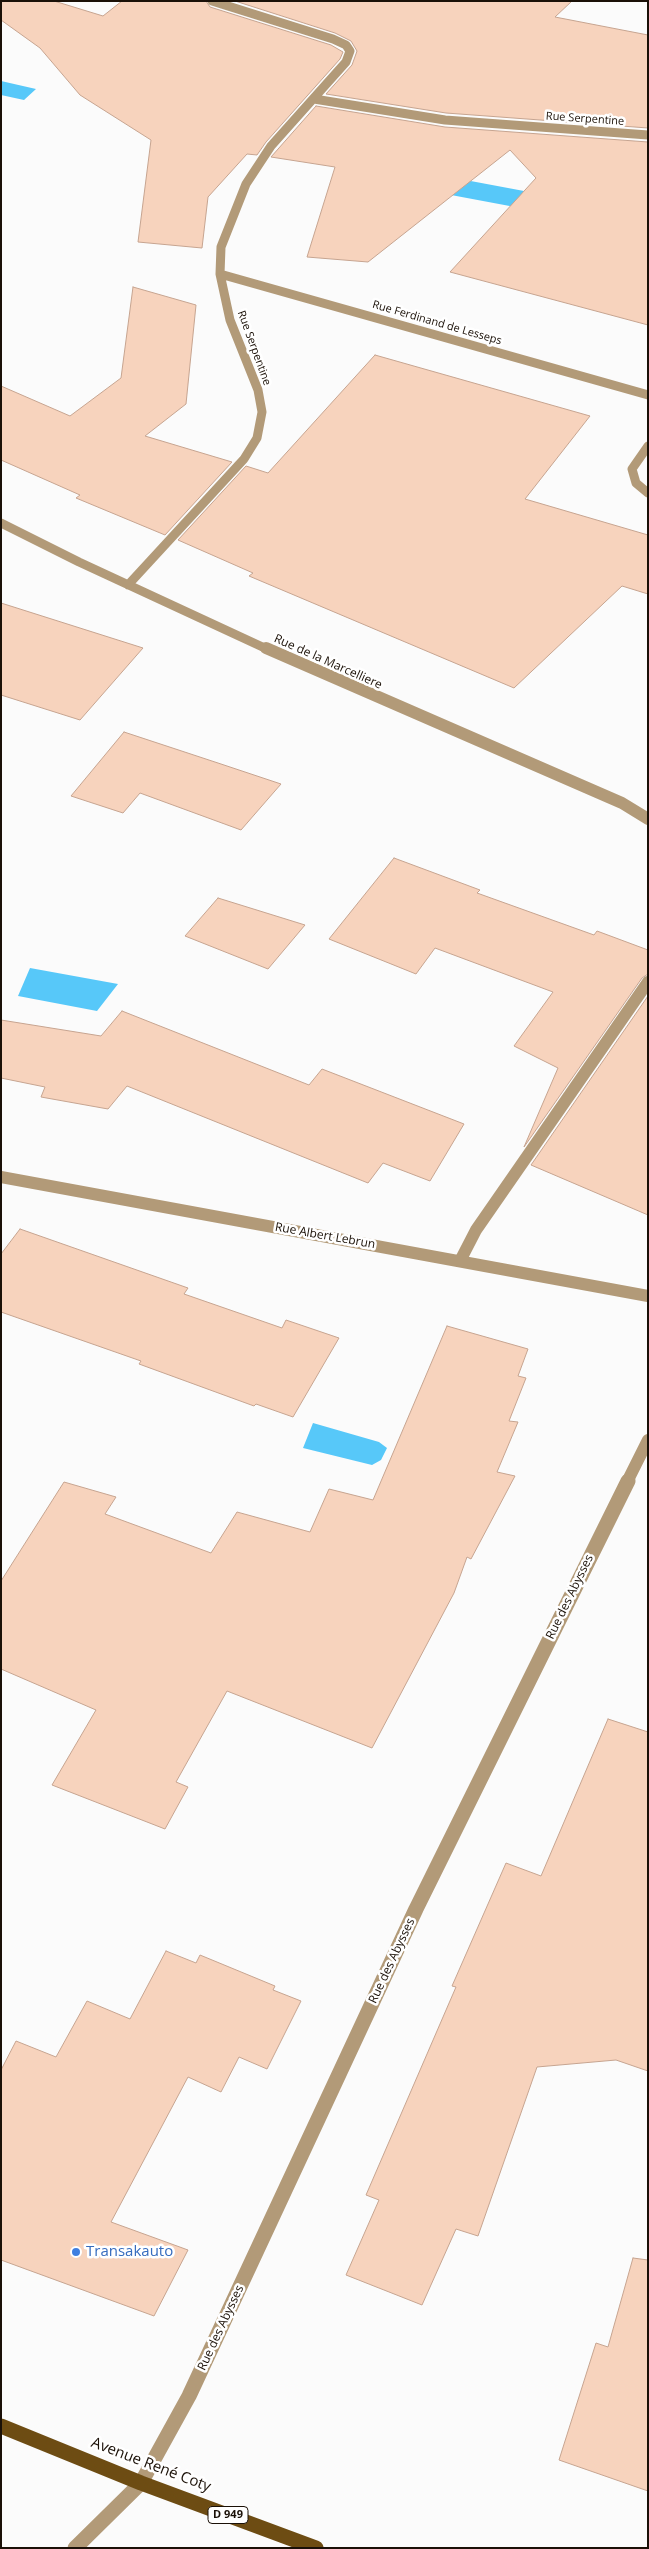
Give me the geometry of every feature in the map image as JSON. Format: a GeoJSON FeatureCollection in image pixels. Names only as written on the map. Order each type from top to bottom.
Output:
{"type":"FeatureCollection","features":[{"type":"Feature","properties":{"kind":"main road","name":"Avenue René Coty"},"geometry":{"type":"LineString","coordinates":[[1,2426],[141,2483],[316,2548]]}},
{"type":"Feature","properties":{"kind":"street","name":"Rue Serpentine"},"geometry":{"type":"LineString","coordinates":[[128,585],[244,459],[257,438],[262,412],[258,390],[230,320],[220,274],[221,247],[246,184],[271,146],[346,62],[350,51],[346,45],[212,1]]}},
{"type":"Feature","properties":{"kind":"street","name":"Rue Serpentine"},"geometry":{"type":"LineString","coordinates":[[314,99],[446,120],[648,134]]}},
{"type":"Feature","properties":{"kind":"street","name":"Rue Ferdinand de Lesseps"},"geometry":{"type":"LineString","coordinates":[[220,274],[648,395]]}},
{"type":"Feature","properties":{"kind":"street"},"geometry":{"type":"LineString","coordinates":[[648,446],[632,469],[636,483],[648,493]]}},
{"type":"Feature","properties":{"kind":"street","name":"Rue de la Marcelliere"},"geometry":{"type":"LineString","coordinates":[[1,522],[128,585],[263,647],[622,803],[648,819]]}},
{"type":"Feature","properties":{"kind":"street"},"geometry":{"type":"LineString","coordinates":[[460,1261],[476,1230],[648,982]]}},
{"type":"Feature","properties":{"kind":"street","name":"Rue Albert Lebrun"},"geometry":{"type":"LineString","coordinates":[[1,1177],[648,1296]]}},
{"type":"Feature","properties":{"kind":"street","name":"Rue des Abysses"},"geometry":{"type":"LineString","coordinates":[[75,2548],[141,2483],[189,2396],[416,1909],[648,1440]]}},
{"type":"Feature","properties":{"kind":"water"},"geometry":{"type":"Polygon","coordinates":[[[1,81],[36,89],[24,100],[1,95],[1,81]]]}},
{"type":"Feature","properties":{"kind":"water"},"geometry":{"type":"Polygon","coordinates":[[[460,179],[524,191],[515,207],[451,195],[460,179]]]}},
{"type":"Feature","properties":{"kind":"water"},"geometry":{"type":"Polygon","coordinates":[[[30,968],[118,984],[97,1011],[18,996],[30,968]]]}},
{"type":"Feature","properties":{"kind":"water"},"geometry":{"type":"Polygon","coordinates":[[[313,1423],[379,1442],[387,1448],[381,1460],[372,1465],[303,1448],[313,1423]]]}},
{"type":"Feature","properties":{"kind":"building"},"geometry":{"type":"Polygon","coordinates":[[[1,1],[54,1],[103,16],[122,1],[206,1],[210,7],[331,45],[343,52],[340,59],[266,142],[257,155],[247,154],[208,197],[202,248],[138,242],[151,140],[80,95],[40,48],[1,20],[1,1]]]}},
{"type":"Feature","properties":{"kind":"building"},"geometry":{"type":"Polygon","coordinates":[[[235,1],[572,1],[555,17],[648,35],[648,128],[446,113],[326,94],[352,65],[357,51],[351,41],[335,33],[235,1]]]}},
{"type":"Feature","properties":{"kind":"building"},"geometry":{"type":"Polygon","coordinates":[[[316,106],[445,127],[648,142],[648,325],[450,272],[536,178],[510,150],[368,262],[307,257],[335,167],[271,157],[316,106]]]}},
{"type":"Feature","properties":{"kind":"building"},"geometry":{"type":"Polygon","coordinates":[[[133,287],[196,305],[186,404],[145,436],[232,462],[165,535],[76,498],[80,495],[1,460],[1,386],[70,416],[121,378],[133,287]]]}},
{"type":"Feature","properties":{"kind":"building"},"geometry":{"type":"Polygon","coordinates":[[[375,355],[590,416],[525,499],[648,535],[648,594],[622,586],[514,688],[249,576],[253,573],[178,540],[246,466],[268,473],[375,355]]]}},
{"type":"Feature","properties":{"kind":"building"},"geometry":{"type":"Polygon","coordinates":[[[1,603],[143,648],[80,720],[1,695],[1,603]]]}},
{"type":"Feature","properties":{"kind":"building"},"geometry":{"type":"Polygon","coordinates":[[[124,732],[281,784],[241,830],[140,793],[123,813],[71,796],[124,732]]]}},
{"type":"Feature","properties":{"kind":"building"},"geometry":{"type":"Polygon","coordinates":[[[394,858],[480,890],[477,893],[594,935],[597,931],[648,950],[648,974],[642,978],[524,1147],[558,1068],[514,1046],[553,992],[435,948],[416,974],[329,939],[394,858]]]}},
{"type":"Feature","properties":{"kind":"building"},"geometry":{"type":"Polygon","coordinates":[[[218,898],[305,925],[268,969],[185,936],[218,898]]]}},
{"type":"Feature","properties":{"kind":"building"},"geometry":{"type":"Polygon","coordinates":[[[648,996],[648,1215],[531,1165],[648,996]]]}},
{"type":"Feature","properties":{"kind":"building"},"geometry":{"type":"Polygon","coordinates":[[[122,1011],[309,1085],[322,1069],[464,1124],[430,1181],[383,1163],[368,1183],[127,1086],[108,1109],[41,1097],[45,1087],[1,1078],[1,1020],[101,1036],[122,1011]]]}},
{"type":"Feature","properties":{"kind":"building"},"geometry":{"type":"Polygon","coordinates":[[[20,1229],[188,1288],[184,1294],[282,1328],[286,1320],[339,1338],[293,1417],[256,1404],[254,1406],[139,1364],[141,1361],[1,1312],[1,1254],[20,1229]]]}},
{"type":"Feature","properties":{"kind":"building"},"geometry":{"type":"Polygon","coordinates":[[[447,1326],[528,1349],[518,1376],[526,1378],[509,1421],[518,1422],[497,1472],[515,1476],[471,1559],[467,1557],[454,1593],[372,1748],[227,1691],[176,1782],[188,1787],[165,1829],[52,1785],[96,1710],[1,1669],[1,1581],[64,1482],[116,1497],[105,1514],[211,1553],[237,1512],[310,1532],[329,1489],[373,1500],[447,1326]]]}},
{"type":"Feature","properties":{"kind":"building"},"geometry":{"type":"Polygon","coordinates":[[[608,1719],[648,1732],[648,2071],[616,2060],[537,2067],[478,2236],[456,2229],[422,2305],[346,2275],[379,2200],[366,2195],[456,1987],[452,1986],[506,1863],[541,1876],[608,1719]]]}},
{"type":"Feature","properties":{"kind":"building"},"geometry":{"type":"Polygon","coordinates":[[[166,1951],[196,1963],[200,1955],[275,1986],[273,1990],[301,2001],[267,2069],[239,2057],[221,2092],[188,2077],[111,2222],[188,2250],[154,2316],[1,2260],[1,2070],[16,2041],[56,2057],[87,2001],[130,2019],[166,1951]]]}},
{"type":"Feature","properties":{"kind":"building"},"geometry":{"type":"Polygon","coordinates":[[[633,2258],[648,2260],[648,2491],[559,2460],[596,2343],[608,2347],[633,2258]]]}},
{"type":"Feature","properties":{"kind":"place","name":"Transakauto"},"geometry":{"type":"Point","coordinates":[76,2252]}}]}
